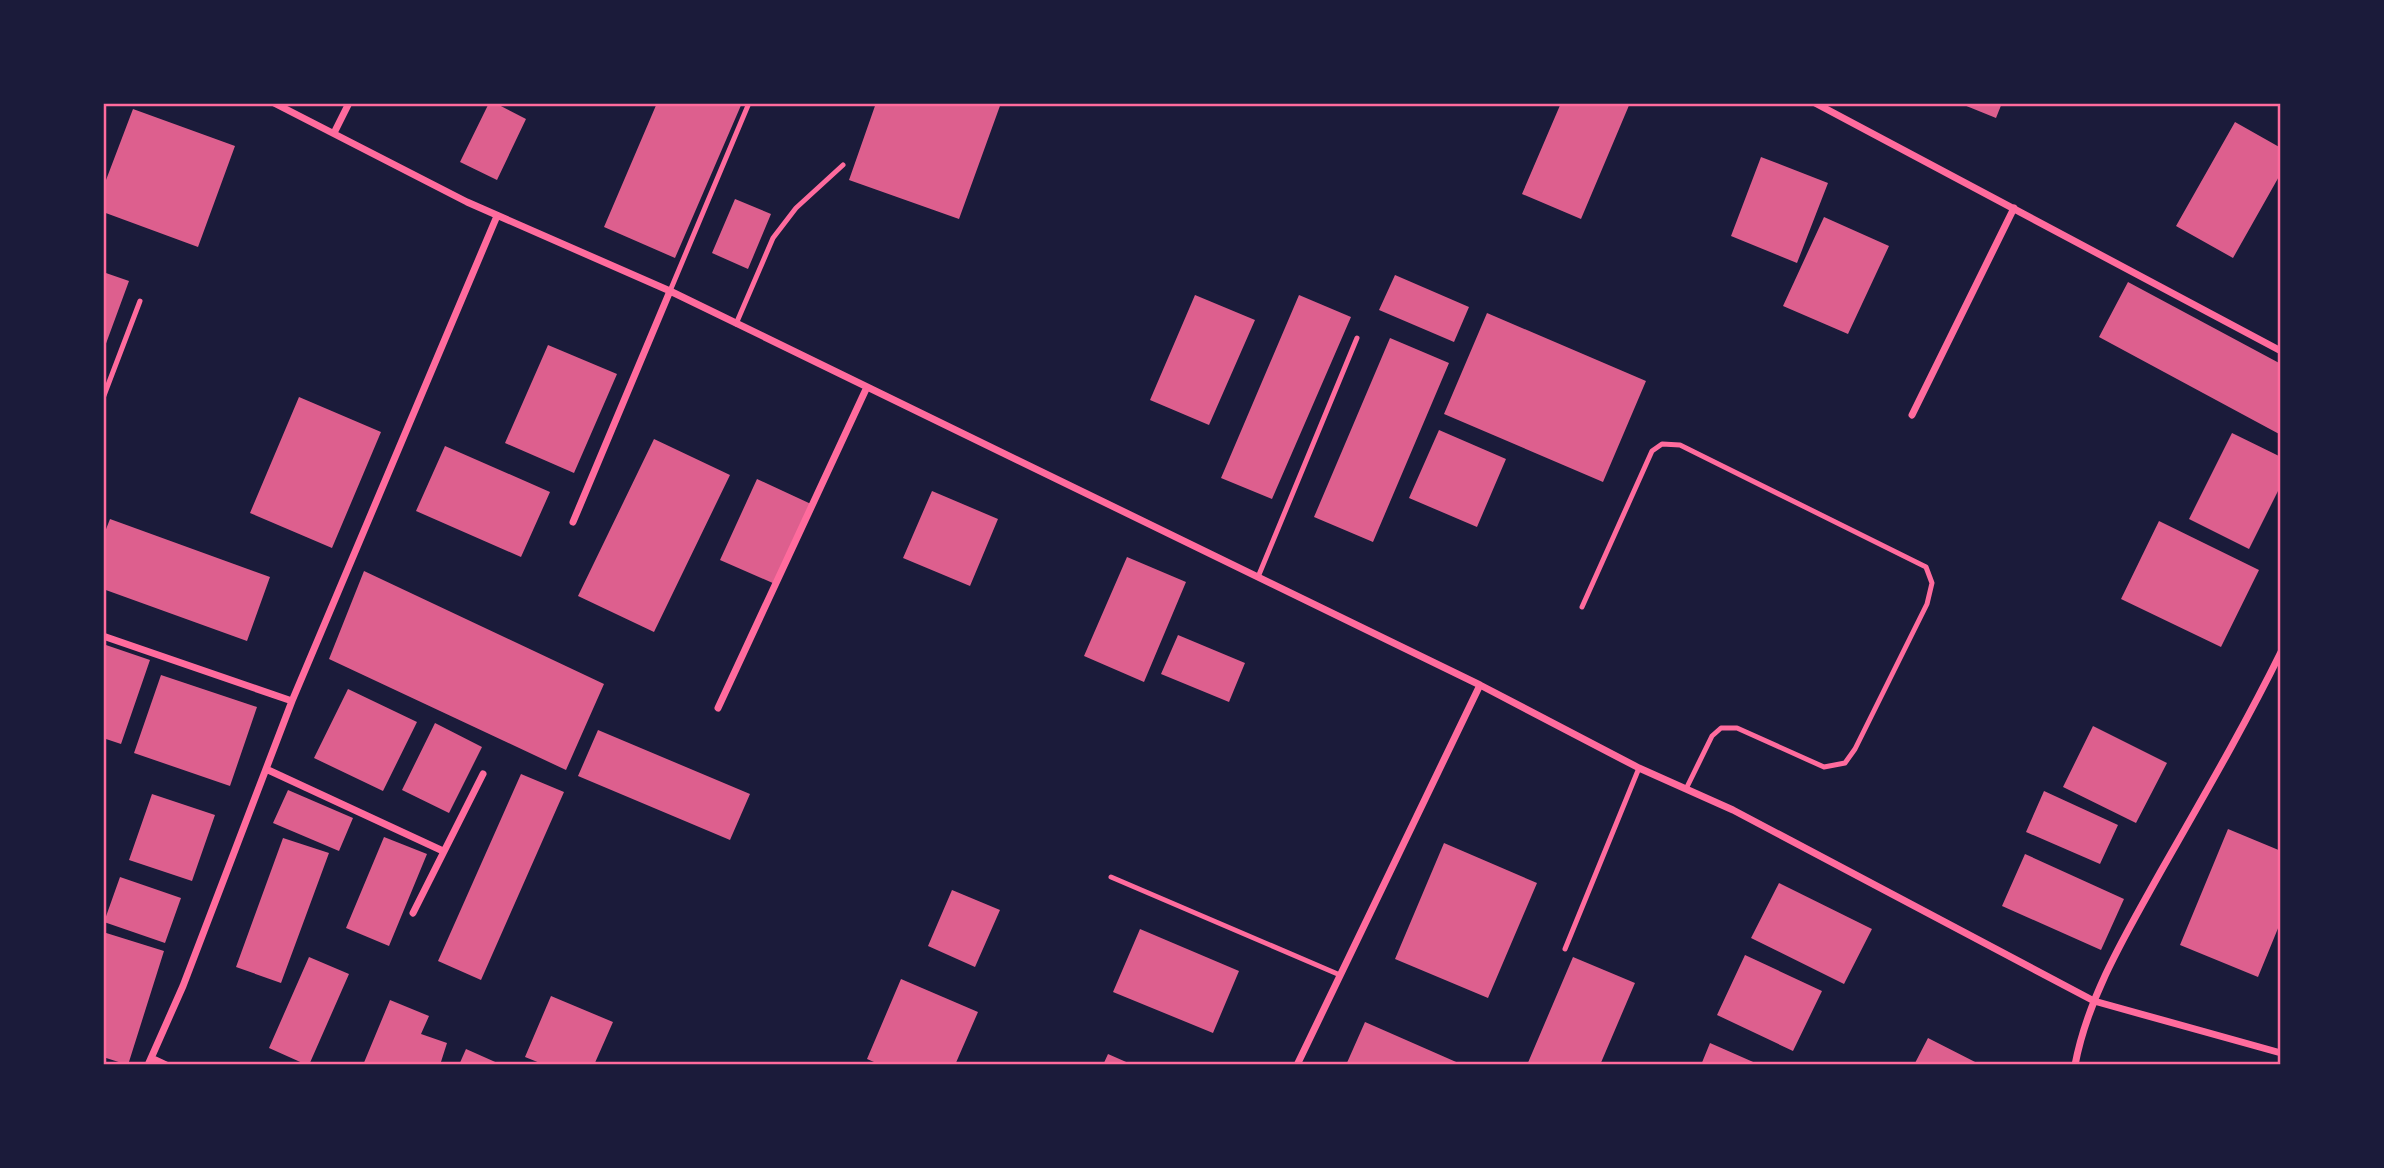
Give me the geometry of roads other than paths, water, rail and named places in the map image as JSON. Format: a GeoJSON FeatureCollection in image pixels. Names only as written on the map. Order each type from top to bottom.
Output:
{"type":"FeatureCollection","features":[{"type":"Feature","properties":{"kind":"street"},"geometry":{"type":"LineString","coordinates":[[274,103],[497,216],[670,291],[1480,685],[1639,768],[1733,810],[2094,1000],[2281,1053]]}},
{"type":"Feature","properties":{"kind":"street"},"geometry":{"type":"LineString","coordinates":[[334,133],[349,103]]}},
{"type":"Feature","properties":{"kind":"street"},"geometry":{"type":"LineString","coordinates":[[1815,103],[2281,351]]}},
{"type":"Feature","properties":{"kind":"street"},"geometry":{"type":"LineString","coordinates":[[1912,415],[2014,208]]}},
{"type":"Feature","properties":{"kind":"street"},"geometry":{"type":"LineString","coordinates":[[166,1065],[150,1061],[183,986],[292,701],[497,216]]}},
{"type":"Feature","properties":{"kind":"street"},"geometry":{"type":"LineString","coordinates":[[573,522],[670,291]]}},
{"type":"Feature","properties":{"kind":"street"},"geometry":{"type":"LineString","coordinates":[[718,708],[867,387]]}},
{"type":"Feature","properties":{"kind":"street"},"geometry":{"type":"LineString","coordinates":[[103,636],[292,701]]}},
{"type":"Feature","properties":{"kind":"street"},"geometry":{"type":"LineString","coordinates":[[2075,1065],[2078,1045],[2094,1000],[2131,924],[2215,777],[2281,652]]}},
{"type":"Feature","properties":{"kind":"street"},"geometry":{"type":"LineString","coordinates":[[1297,1065],[1480,685]]}},
{"type":"Feature","properties":{"kind":"street"},"geometry":{"type":"LineString","coordinates":[[266,769],[443,851]]}},
{"type":"Feature","properties":{"kind":"street"},"geometry":{"type":"LineString","coordinates":[[413,913],[483,774]]}},
{"type":"Feature","properties":{"kind":"lane"},"geometry":{"type":"LineString","coordinates":[[670,291],[748,103]]}},
{"type":"Feature","properties":{"kind":"lane"},"geometry":{"type":"LineString","coordinates":[[736,324],[773,238],[796,208],[843,165]]}},
{"type":"Feature","properties":{"kind":"lane"},"geometry":{"type":"LineString","coordinates":[[103,398],[140,301]]}},
{"type":"Feature","properties":{"kind":"lane"},"geometry":{"type":"LineString","coordinates":[[1258,577],[1357,338]]}},
{"type":"Feature","properties":{"kind":"lane"},"geometry":{"type":"LineString","coordinates":[[1582,607],[1651,451],[1662,444],[1680,444],[1926,567],[1932,583],[1927,604],[1855,750],[1844,763],[1824,767],[1737,729],[1721,728],[1712,736],[1686,789]]}},
{"type":"Feature","properties":{"kind":"lane"},"geometry":{"type":"LineString","coordinates":[[1565,949],[1639,768]]}},
{"type":"Feature","properties":{"kind":"lane"},"geometry":{"type":"LineString","coordinates":[[1111,877],[1340,975]]}}]}
